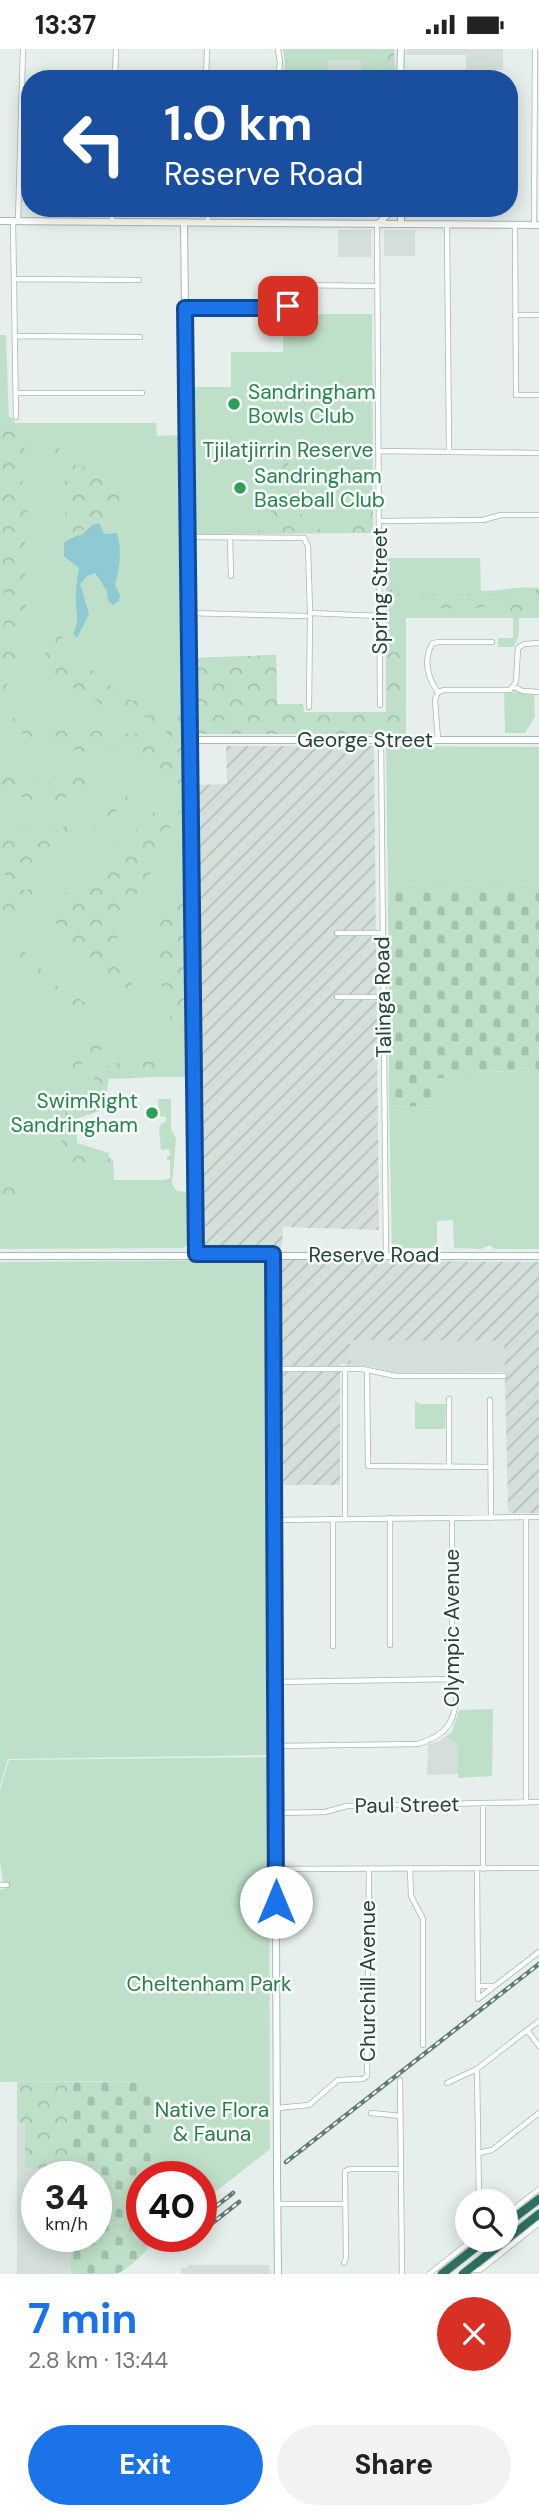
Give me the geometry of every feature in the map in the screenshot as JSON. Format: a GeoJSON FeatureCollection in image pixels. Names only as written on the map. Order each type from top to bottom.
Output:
{"type":"FeatureCollection","features":[{"type":"Feature","properties":{"kind":"highway"},"geometry":{"type":"LineString","coordinates":[[518,2211],[539,2199]]}},
{"type":"Feature","properties":{"kind":"highway"},"geometry":{"type":"LineString","coordinates":[[521,2208],[535,2223]]}},
{"type":"Feature","properties":{"kind":"highway"},"geometry":{"type":"LineString","coordinates":[[467,2272],[535,2223],[539,2214]]}},
{"type":"Feature","properties":{"kind":"highway"},"geometry":{"type":"LineString","coordinates":[[442,2274],[470,2252]]}},
{"type":"Feature","properties":{"kind":"street"},"geometry":{"type":"LineString","coordinates":[[22,70],[23,49]]}},
{"type":"Feature","properties":{"kind":"street"},"geometry":{"type":"LineString","coordinates":[[115,70],[116,49]]}},
{"type":"Feature","properties":{"kind":"street"},"geometry":{"type":"LineString","coordinates":[[206,49],[206,70]]}},
{"type":"Feature","properties":{"kind":"street"},"geometry":{"type":"LineString","coordinates":[[278,49],[279,70]]}},
{"type":"Feature","properties":{"kind":"street"},"geometry":{"type":"LineString","coordinates":[[400,70],[401,49]]}},
{"type":"Feature","properties":{"kind":"street"},"geometry":{"type":"LineString","coordinates":[[0,221],[537,225],[535,49]]}},
{"type":"Feature","properties":{"kind":"street"},"geometry":{"type":"LineString","coordinates":[[16,417],[14,279],[21,92]]}},
{"type":"Feature","properties":{"kind":"street"},"geometry":{"type":"LineString","coordinates":[[112,217],[112,222]]}},
{"type":"Feature","properties":{"kind":"street"},"geometry":{"type":"LineString","coordinates":[[208,217],[208,222]]}},
{"type":"Feature","properties":{"kind":"street"},"geometry":{"type":"LineString","coordinates":[[377,224],[386,217]]}},
{"type":"Feature","properties":{"kind":"street"},"geometry":{"type":"LineString","coordinates":[[398,217],[398,224]]}},
{"type":"Feature","properties":{"kind":"street"},"geometry":{"type":"LineString","coordinates":[[184,222],[196,1254]]}},
{"type":"Feature","properties":{"kind":"street","name":"Spring Street"},"geometry":{"type":"LineString","coordinates":[[377,224],[380,705]]}},
{"type":"Feature","properties":{"kind":"street"},"geometry":{"type":"LineString","coordinates":[[446,224],[449,452]]}},
{"type":"Feature","properties":{"kind":"street"},"geometry":{"type":"LineString","coordinates":[[515,224],[516,395],[539,395]]}},
{"type":"Feature","properties":{"kind":"street"},"geometry":{"type":"LineString","coordinates":[[14,279],[139,280]]}},
{"type":"Feature","properties":{"kind":"street"},"geometry":{"type":"LineString","coordinates":[[185,308],[286,308],[289,305],[289,287],[292,285],[377,285]]}},
{"type":"Feature","properties":{"kind":"street"},"geometry":{"type":"LineString","coordinates":[[515,315],[539,315]]}},
{"type":"Feature","properties":{"kind":"street"},"geometry":{"type":"LineString","coordinates":[[15,336],[140,337]]}},
{"type":"Feature","properties":{"kind":"street"},"geometry":{"type":"LineString","coordinates":[[16,393],[142,393]]}},
{"type":"Feature","properties":{"kind":"street"},"geometry":{"type":"LineString","coordinates":[[379,451],[539,453]]}},
{"type":"Feature","properties":{"kind":"street"},"geometry":{"type":"LineString","coordinates":[[379,520],[483,520],[501,515],[539,515]]}},
{"type":"Feature","properties":{"kind":"street"},"geometry":{"type":"LineString","coordinates":[[187,537],[306,539],[309,707]]}},
{"type":"Feature","properties":{"kind":"street"},"geometry":{"type":"LineString","coordinates":[[230,537],[231,576]]}},
{"type":"Feature","properties":{"kind":"street"},"geometry":{"type":"LineString","coordinates":[[188,614],[380,615]]}},
{"type":"Feature","properties":{"kind":"street"},"geometry":{"type":"LineString","coordinates":[[438,692],[428,675],[428,652],[432,644],[492,642]]}},
{"type":"Feature","properties":{"kind":"street"},"geometry":{"type":"LineString","coordinates":[[514,687],[518,648],[522,644],[539,643]]}},
{"type":"Feature","properties":{"kind":"street"},"geometry":{"type":"LineString","coordinates":[[438,740],[435,699],[438,692],[445,689],[507,691],[514,687]]}},
{"type":"Feature","properties":{"kind":"street"},"geometry":{"type":"LineString","coordinates":[[514,687],[523,691],[539,692]]}},
{"type":"Feature","properties":{"kind":"street","name":"George Street"},"geometry":{"type":"LineString","coordinates":[[191,740],[539,740]]}},
{"type":"Feature","properties":{"kind":"street","name":"Talinga Road"},"geometry":{"type":"LineString","coordinates":[[381,740],[386,1254]]}},
{"type":"Feature","properties":{"kind":"street"},"geometry":{"type":"LineString","coordinates":[[337,933],[382,933]]}},
{"type":"Feature","properties":{"kind":"street"},"geometry":{"type":"LineString","coordinates":[[337,997],[383,997]]}},
{"type":"Feature","properties":{"kind":"street"},"geometry":{"type":"LineString","coordinates":[[273,1254],[278,2274]]}},
{"type":"Feature","properties":{"kind":"street","name":"Reserve Road"},"geometry":{"type":"LineString","coordinates":[[0,1256],[539,1256]]}},
{"type":"Feature","properties":{"kind":"street"},"geometry":{"type":"LineString","coordinates":[[274,1369],[367,1370],[396,1376],[503,1376]]}},
{"type":"Feature","properties":{"kind":"street"},"geometry":{"type":"LineString","coordinates":[[345,1369],[345,1519]]}},
{"type":"Feature","properties":{"kind":"street"},"geometry":{"type":"LineString","coordinates":[[367,1370],[368,1466],[491,1467]]}},
{"type":"Feature","properties":{"kind":"street"},"geometry":{"type":"LineString","coordinates":[[449,1399],[449,1467]]}},
{"type":"Feature","properties":{"kind":"street"},"geometry":{"type":"LineString","coordinates":[[490,1400],[491,1518]]}},
{"type":"Feature","properties":{"kind":"street"},"geometry":{"type":"LineString","coordinates":[[274,1520],[539,1517]]}},
{"type":"Feature","properties":{"kind":"street"},"geometry":{"type":"LineString","coordinates":[[390,1518],[390,1645]]}},
{"type":"Feature","properties":{"kind":"street","name":"Olympic Avenue"},"geometry":{"type":"LineString","coordinates":[[275,1746],[404,1744],[425,1741],[442,1732],[452,1718],[455,1704],[452,1518]]}},
{"type":"Feature","properties":{"kind":"street"},"geometry":{"type":"LineString","coordinates":[[526,1518],[526,1803]]}},
{"type":"Feature","properties":{"kind":"street"},"geometry":{"type":"LineString","coordinates":[[333,1519],[333,1646]]}},
{"type":"Feature","properties":{"kind":"street"},"geometry":{"type":"LineString","coordinates":[[275,1682],[456,1679]]}},
{"type":"Feature","properties":{"kind":"street","name":"Paul Street"},"geometry":{"type":"LineString","coordinates":[[275,1813],[325,1812],[347,1806],[539,1802]]}},
{"type":"Feature","properties":{"kind":"street"},"geometry":{"type":"LineString","coordinates":[[483,1803],[478,1999],[539,1952]]}},
{"type":"Feature","properties":{"kind":"street"},"geometry":{"type":"LineString","coordinates":[[276,1871],[539,1868]]}},
{"type":"Feature","properties":{"kind":"street","name":"Churchill Avenue"},"geometry":{"type":"LineString","coordinates":[[277,2108],[306,2106],[338,2080],[363,2079],[367,2076],[369,1870]]}},
{"type":"Feature","properties":{"kind":"street"},"geometry":{"type":"LineString","coordinates":[[410,1870],[411,1896],[423,1919],[423,2045]]}},
{"type":"Feature","properties":{"kind":"street"},"geometry":{"type":"LineString","coordinates":[[0,1885],[7,1885]]}},
{"type":"Feature","properties":{"kind":"street"},"geometry":{"type":"LineString","coordinates":[[478,1986],[494,1986]]}},
{"type":"Feature","properties":{"kind":"street"},"geometry":{"type":"LineString","coordinates":[[447,2083],[477,2069],[539,2021]]}},
{"type":"Feature","properties":{"kind":"street"},"geometry":{"type":"LineString","coordinates":[[527,2030],[539,2046]]}},
{"type":"Feature","properties":{"kind":"street"},"geometry":{"type":"LineString","coordinates":[[477,2069],[479,2189]]}},
{"type":"Feature","properties":{"kind":"street"},"geometry":{"type":"LineString","coordinates":[[400,2080],[402,2274]]}},
{"type":"Feature","properties":{"kind":"street"},"geometry":{"type":"LineString","coordinates":[[371,2113],[379,2116],[401,2116]]}},
{"type":"Feature","properties":{"kind":"street"},"geometry":{"type":"LineString","coordinates":[[479,2153],[492,2150],[539,2113]]}},
{"type":"Feature","properties":{"kind":"street"},"geometry":{"type":"LineString","coordinates":[[344,2263],[346,2171],[401,2169]]}},
{"type":"Feature","properties":{"kind":"street"},"geometry":{"type":"LineString","coordinates":[[518,2209],[539,2189]]}},
{"type":"Feature","properties":{"kind":"street"},"geometry":{"type":"LineString","coordinates":[[278,2204],[345,2204]]}},
{"type":"Feature","properties":{"kind":"street"},"geometry":{"type":"LineString","coordinates":[[429,2274],[457,2252]]}},
{"type":"Feature","properties":{"kind":"shaded area"},"geometry":{"type":"Polygon","coordinates":[[[407,49],[503,49],[503,70],[466,70],[466,55],[407,55],[407,49]]]}},
{"type":"Feature","properties":{"kind":"shaded area"},"geometry":{"type":"Polygon","coordinates":[[[328,60],[361,60],[361,70],[328,70],[328,60]]]}},
{"type":"Feature","properties":{"kind":"shaded area"},"geometry":{"type":"Polygon","coordinates":[[[338,230],[371,230],[371,257],[338,257],[338,230]]]}},
{"type":"Feature","properties":{"kind":"shaded area"},"geometry":{"type":"Polygon","coordinates":[[[384,230],[415,230],[415,256],[384,256],[384,230]]]}},
{"type":"Feature","properties":{"kind":"shaded area"},"geometry":{"type":"Polygon","coordinates":[[[226,746],[374,746],[379,1230],[283,1227],[282,1247],[202,1246],[197,785],[227,784],[226,746]]]}},
{"type":"Feature","properties":{"kind":"shaded area"},"geometry":{"type":"Polygon","coordinates":[[[280,1260],[539,1262],[539,1513],[510,1513],[508,1509],[504,1341],[350,1340],[351,1363],[340,1364],[340,1485],[281,1485],[280,1260]]]}},
{"type":"Feature","properties":{"kind":"shaded area"},"geometry":{"type":"Polygon","coordinates":[[[350,1340],[504,1341],[505,1372],[396,1373],[366,1366],[346,1366],[345,1363],[351,1362],[350,1340]]]}},
{"type":"Feature","properties":{"kind":"shaded area"},"geometry":{"type":"Polygon","coordinates":[[[446,1736],[458,1746],[459,1774],[427,1775],[428,1744],[438,1742],[446,1736]]]}},
{"type":"Feature","properties":{"kind":"shaded area"},"geometry":{"type":"Polygon","coordinates":[[[17,2082],[71,2082],[71,2161],[21,2161],[21,2252],[71,2252],[71,2274],[17,2274],[17,2082]]]}},
{"type":"Feature","properties":{"kind":"shaded area"},"geometry":{"type":"Polygon","coordinates":[[[188,2265],[269,2265],[270,2274],[181,2274],[181,2268],[187,2268],[188,2265]]]}},
{"type":"Feature","properties":{"kind":"green space"},"geometry":{"type":"Polygon","coordinates":[[[283,49],[394,49],[395,70],[361,70],[361,60],[328,60],[328,70],[284,70],[283,49]]]}},
{"type":"Feature","properties":{"kind":"green space"},"geometry":{"type":"Polygon","coordinates":[[[369,49],[394,49],[395,70],[379,70],[369,49]]]}},
{"type":"Feature","properties":{"kind":"green space","name":"Tjilatjirrin Reserve"},"geometry":{"type":"Polygon","coordinates":[[[284,314],[372,314],[373,533],[195,534],[193,387],[231,387],[231,352],[283,352],[284,314]]]}},
{"type":"Feature","properties":{"kind":"green space"},"geometry":{"type":"Polygon","coordinates":[[[0,335],[6,335],[9,423],[156,423],[157,436],[181,435],[188,741],[185,884],[188,1077],[106,1076],[106,1109],[76,1119],[77,1143],[109,1153],[109,1158],[113,1159],[114,1180],[164,1180],[170,1178],[170,1160],[167,1160],[167,1156],[170,1156],[169,1149],[161,1150],[159,1129],[166,1117],[159,1116],[158,1099],[171,1099],[171,1129],[176,1139],[172,1184],[177,1191],[189,1192],[190,1243],[183,1248],[0,1249],[0,335]]]}},
{"type":"Feature","properties":{"kind":"green space"},"geometry":{"type":"Polygon","coordinates":[[[0,414],[12,418],[27,435],[21,458],[23,496],[28,515],[25,540],[26,622],[16,648],[20,662],[0,694],[0,636],[6,604],[0,577],[6,572],[1,568],[0,559],[0,414]]]}},
{"type":"Feature","properties":{"kind":"green space"},"geometry":{"type":"Polygon","coordinates":[[[275,447],[286,447],[293,502],[303,516],[324,533],[256,534],[278,493],[280,473],[275,447]]]}},
{"type":"Feature","properties":{"kind":"green space"},"geometry":{"type":"Polygon","coordinates":[[[372,447],[373,533],[339,533],[349,524],[361,505],[367,473],[366,448],[372,447]]]}},
{"type":"Feature","properties":{"kind":"green space"},"geometry":{"type":"Polygon","coordinates":[[[56,448],[61,449],[71,465],[88,468],[108,483],[113,482],[118,486],[122,521],[119,525],[93,522],[82,531],[68,535],[65,476],[63,468],[53,460],[56,448]]]}},
{"type":"Feature","properties":{"kind":"green space"},"geometry":{"type":"Polygon","coordinates":[[[386,558],[480,558],[481,591],[539,588],[539,618],[519,618],[518,637],[513,647],[498,647],[498,638],[513,638],[513,618],[406,618],[406,734],[197,734],[196,658],[276,655],[277,704],[303,704],[304,712],[386,712],[386,558]]]}},
{"type":"Feature","properties":{"kind":"green space"},"geometry":{"type":"Polygon","coordinates":[[[386,575],[394,594],[507,594],[516,600],[533,596],[536,588],[539,588],[539,618],[504,618],[504,603],[479,608],[452,609],[408,602],[386,623],[386,575]]]}},
{"type":"Feature","properties":{"kind":"green space"},"geometry":{"type":"Polygon","coordinates":[[[386,625],[395,635],[405,635],[406,734],[197,734],[196,658],[276,655],[277,704],[303,704],[304,712],[387,712],[386,625]]]}},
{"type":"Feature","properties":{"kind":"green space"},"geometry":{"type":"Polygon","coordinates":[[[60,633],[64,639],[62,642],[66,643],[71,667],[84,668],[102,675],[106,678],[104,682],[126,693],[129,700],[145,702],[166,716],[176,701],[184,701],[187,764],[174,770],[151,769],[144,755],[134,747],[73,750],[28,737],[12,726],[8,720],[28,714],[33,724],[46,733],[58,724],[65,726],[80,723],[92,731],[110,727],[121,733],[164,738],[166,736],[165,727],[144,717],[118,709],[107,709],[83,691],[76,692],[73,687],[65,687],[59,691],[53,689],[41,660],[49,648],[53,648],[56,642],[54,638],[60,633]]]}},
{"type":"Feature","properties":{"kind":"green space"},"geometry":{"type":"Polygon","coordinates":[[[504,693],[534,694],[535,717],[525,733],[505,733],[504,693]]]}},
{"type":"Feature","properties":{"kind":"green space"},"geometry":{"type":"Polygon","coordinates":[[[386,746],[539,747],[539,887],[388,887],[386,746]]]}},
{"type":"Feature","properties":{"kind":"green space"},"geometry":{"type":"Polygon","coordinates":[[[0,758],[25,784],[54,783],[74,772],[100,771],[104,778],[86,792],[70,793],[63,800],[45,804],[16,795],[0,785],[0,758]]]}},
{"type":"Feature","properties":{"kind":"green space"},"geometry":{"type":"Polygon","coordinates":[[[183,777],[184,809],[172,819],[164,850],[143,891],[134,902],[117,939],[118,955],[134,987],[132,993],[83,955],[49,914],[51,908],[66,893],[92,879],[109,855],[135,833],[141,821],[175,798],[178,781],[183,777]]]}},
{"type":"Feature","properties":{"kind":"green space"},"geometry":{"type":"Polygon","coordinates":[[[127,795],[128,800],[121,807],[65,845],[33,877],[14,886],[0,869],[0,826],[22,831],[57,830],[127,795]]]}},
{"type":"Feature","properties":{"kind":"green space"},"geometry":{"type":"Polygon","coordinates":[[[181,883],[185,884],[187,1031],[177,1029],[172,1024],[162,987],[157,952],[161,917],[181,883]]]}},
{"type":"Feature","properties":{"kind":"green space"},"geometry":{"type":"Polygon","coordinates":[[[388,887],[539,887],[539,1071],[466,1072],[466,1078],[435,1078],[435,1106],[389,1107],[388,887]]]}},
{"type":"Feature","properties":{"kind":"green space"},"geometry":{"type":"Polygon","coordinates":[[[19,888],[34,889],[33,904],[27,911],[11,913],[0,921],[0,893],[8,894],[19,888]]]}},
{"type":"Feature","properties":{"kind":"green space"},"geometry":{"type":"Polygon","coordinates":[[[24,951],[58,987],[89,1005],[88,1011],[81,1011],[35,979],[20,963],[16,954],[24,951]]]}},
{"type":"Feature","properties":{"kind":"green space"},"geometry":{"type":"Polygon","coordinates":[[[102,1041],[105,1046],[67,1075],[65,1069],[71,1059],[90,1044],[102,1041]]]}},
{"type":"Feature","properties":{"kind":"green space"},"geometry":{"type":"Polygon","coordinates":[[[137,1059],[154,1062],[160,1070],[156,1077],[109,1079],[104,1107],[71,1121],[78,1148],[105,1154],[112,1161],[111,1170],[105,1171],[85,1163],[69,1165],[62,1144],[67,1105],[94,1094],[94,1076],[104,1069],[137,1059]]]}},
{"type":"Feature","properties":{"kind":"green space"},"geometry":{"type":"Polygon","coordinates":[[[539,1071],[539,1249],[495,1249],[490,1245],[481,1249],[454,1248],[453,1220],[437,1221],[437,1248],[392,1248],[389,1107],[435,1106],[435,1078],[465,1078],[465,1072],[539,1071]]]}},
{"type":"Feature","properties":{"kind":"green space"},"geometry":{"type":"Polygon","coordinates":[[[14,1179],[32,1188],[25,1196],[3,1208],[0,1206],[0,1183],[14,1179]]]}},
{"type":"Feature","properties":{"kind":"green space"},"geometry":{"type":"Polygon","coordinates":[[[267,1260],[269,1755],[8,1759],[0,1786],[0,1262],[267,1260]]]}},
{"type":"Feature","properties":{"kind":"green space"},"geometry":{"type":"Polygon","coordinates":[[[415,1401],[420,1404],[446,1404],[445,1429],[415,1429],[415,1401]]]}},
{"type":"Feature","properties":{"kind":"green space"},"geometry":{"type":"Polygon","coordinates":[[[493,1709],[492,1776],[458,1778],[458,1746],[446,1736],[452,1732],[459,1710],[493,1709]]]}},
{"type":"Feature","properties":{"kind":"green space"},"geometry":{"type":"Polygon","coordinates":[[[269,1757],[270,2149],[217,2190],[217,2161],[155,2161],[156,2081],[0,2082],[0,1889],[4,1889],[0,1860],[0,1790],[9,1760],[269,1757]]]}},
{"type":"Feature","properties":{"kind":"green space"},"geometry":{"type":"Polygon","coordinates":[[[157,2081],[156,2161],[126,2161],[126,2252],[144,2252],[116,2274],[71,2274],[71,2252],[112,2252],[112,2161],[71,2161],[71,2082],[157,2081]]]}},
{"type":"Feature","properties":{"kind":"green space"},"geometry":{"type":"Polygon","coordinates":[[[17,2082],[71,2082],[71,2161],[25,2161],[25,2123],[17,2122],[17,2082]]]}},
{"type":"Feature","properties":{"kind":"water"},"geometry":{"type":"Polygon","coordinates":[[[99,523],[104,534],[117,533],[120,559],[115,585],[120,595],[119,601],[113,605],[108,601],[107,591],[95,573],[87,576],[80,584],[89,614],[77,638],[73,634],[77,623],[79,568],[64,556],[64,543],[99,523]]]}},
{"type":"Feature","properties":{"kind":"railway"},"geometry":{"type":"LineString","coordinates":[[286,2162],[539,1964]]}},
{"type":"Feature","properties":{"kind":"railway"},"geometry":{"type":"LineString","coordinates":[[217,2206],[233,2193]]}},
{"type":"Feature","properties":{"kind":"railway"},"geometry":{"type":"LineString","coordinates":[[217,2219],[239,2202]]}},
{"type":"Feature","properties":{"kind":"place","name":"Sandringham Bowls Club"},"geometry":{"type":"Point","coordinates":[234,404]}},
{"type":"Feature","properties":{"kind":"place","name":"Sandringham Baseball Club"},"geometry":{"type":"Point","coordinates":[240,488]}},
{"type":"Feature","properties":{"kind":"place","name":"SwimRight Sandringham"},"geometry":{"type":"Point","coordinates":[152,1113]}},
{"type":"Feature","properties":{"kind":"route"},"geometry":{"type":"LineString","coordinates":[[276,1902],[273,1254],[196,1254],[185,308],[288,306]]}},
{"type":"Feature","properties":{"kind":"park label","name":"Cheltenham Park"},"geometry":{"type":"Point","coordinates":[209,1984]}},
{"type":"Feature","properties":{"kind":"park label","name":"Native Flora & Fauna"},"geometry":{"type":"Point","coordinates":[212,2122]}}]}
